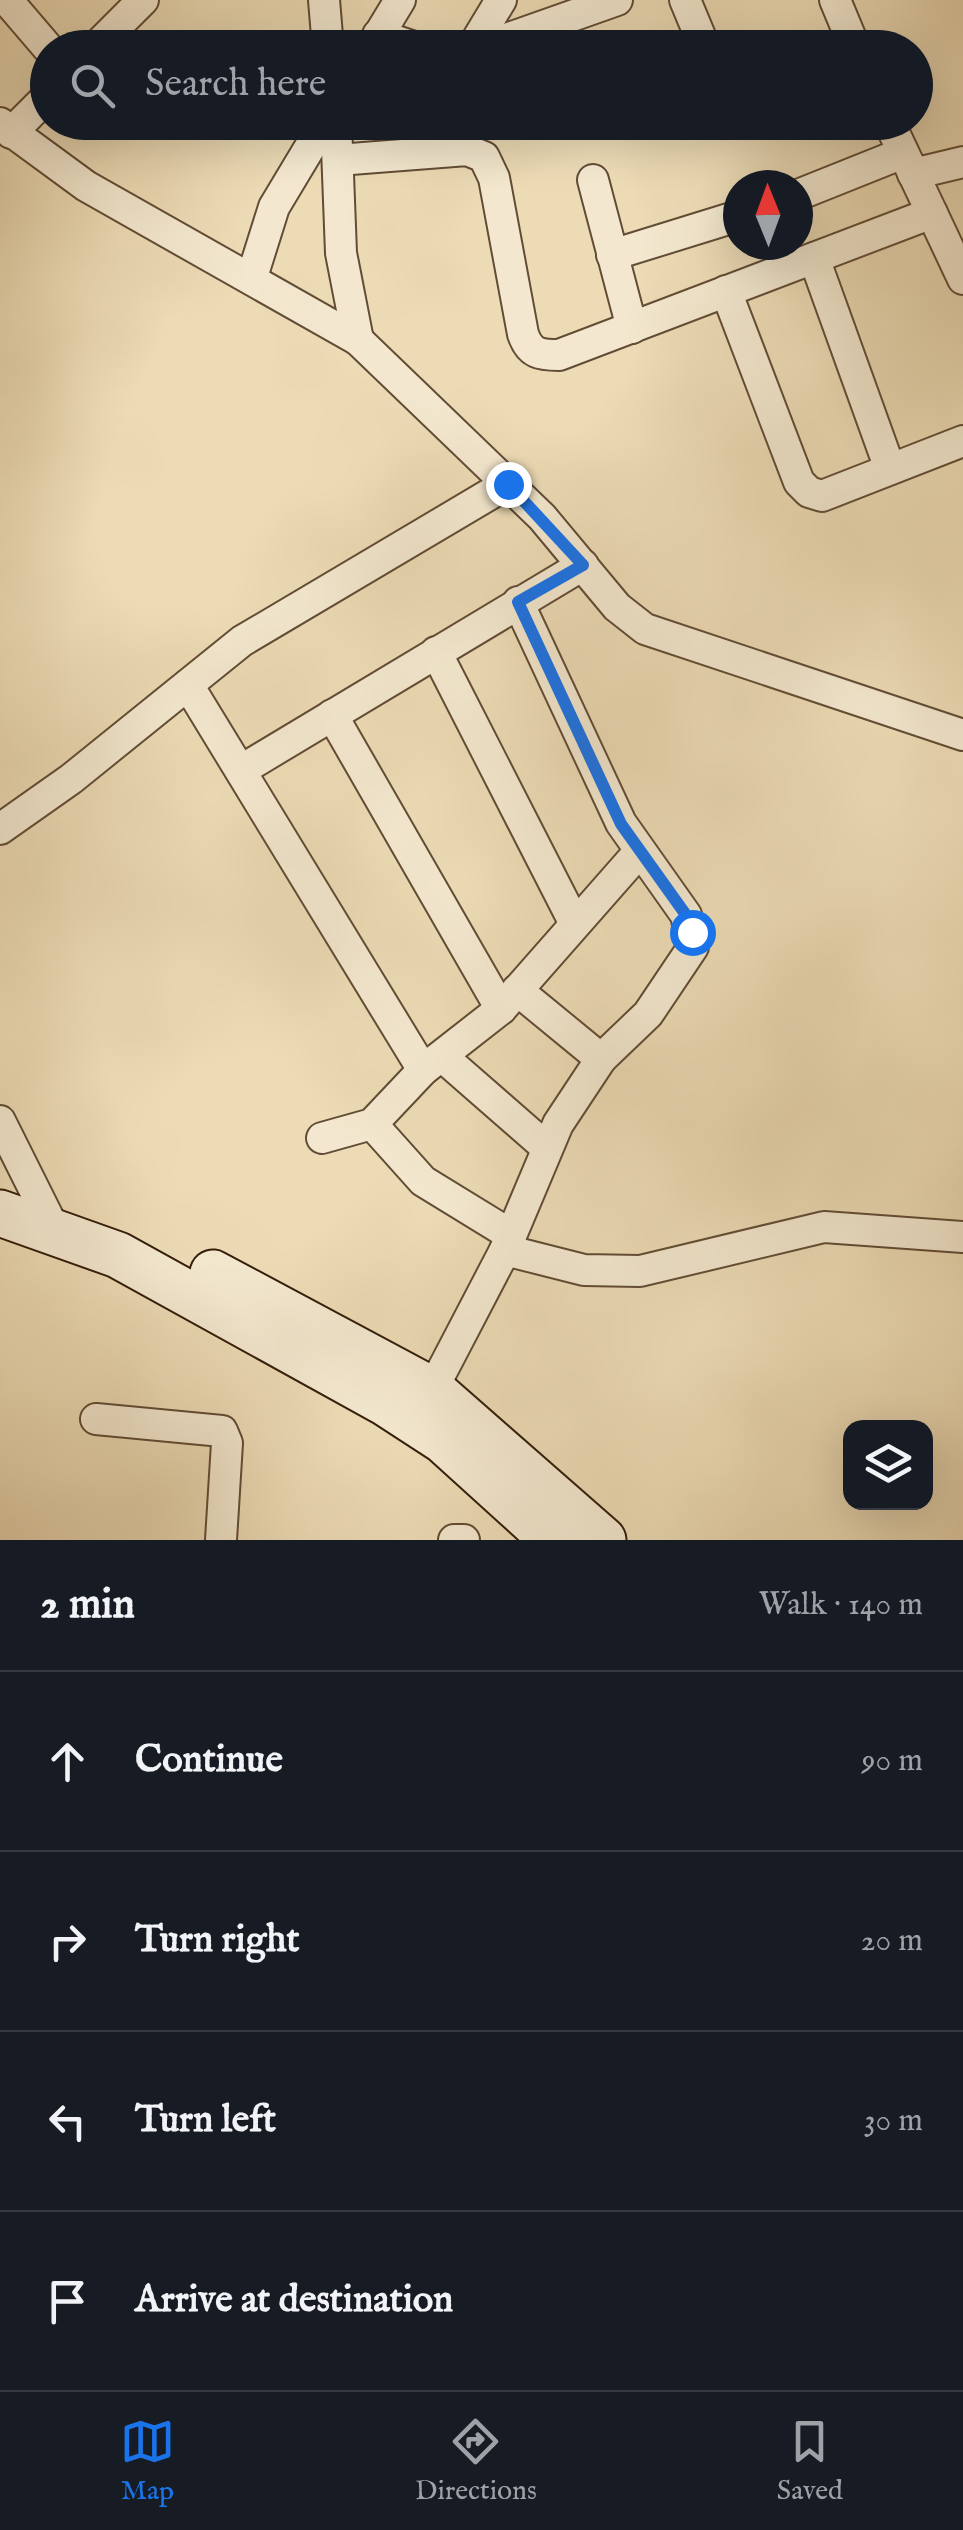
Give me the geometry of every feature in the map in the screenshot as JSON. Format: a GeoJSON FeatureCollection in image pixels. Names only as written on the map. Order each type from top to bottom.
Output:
{"type":"FeatureCollection","features":[{"type":"Feature","properties":{"kind":"main road"},"geometry":{"type":"LineString","coordinates":[[0,1213],[118,1255],[384,1402],[444,1441],[528,1530]]}},
{"type":"Feature","properties":{"kind":"main road"},"geometry":{"type":"LineString","coordinates":[[118,1255],[206,1269],[432,1390],[603,1540]]}},
{"type":"Feature","properties":{"kind":"street"},"geometry":{"type":"LineString","coordinates":[[8,0],[33,30]]}},
{"type":"Feature","properties":{"kind":"street"},"geometry":{"type":"LineString","coordinates":[[114,30],[143,0]]}},
{"type":"Feature","properties":{"kind":"street"},"geometry":{"type":"LineString","coordinates":[[324,0],[326,30]]}},
{"type":"Feature","properties":{"kind":"street"},"geometry":{"type":"LineString","coordinates":[[382,30],[400,0]]}},
{"type":"Feature","properties":{"kind":"street"},"geometry":{"type":"LineString","coordinates":[[483,30],[501,0]]}},
{"type":"Feature","properties":{"kind":"street"},"geometry":{"type":"LineString","coordinates":[[532,30],[618,0]]}},
{"type":"Feature","properties":{"kind":"street"},"geometry":{"type":"LineString","coordinates":[[685,0],[697,30]]}},
{"type":"Feature","properties":{"kind":"street"},"geometry":{"type":"LineString","coordinates":[[835,0],[848,30]]}},
{"type":"Feature","properties":{"kind":"street"},"geometry":{"type":"LineString","coordinates":[[30,110],[6,128],[86,186],[252,276],[358,340],[508,484],[617,607],[645,629],[963,735]]}},
{"type":"Feature","properties":{"kind":"street"},"geometry":{"type":"LineString","coordinates":[[252,276],[274,207],[314,140]]}},
{"type":"Feature","properties":{"kind":"street"},"geometry":{"type":"LineString","coordinates":[[337,140],[341,254],[358,340]]}},
{"type":"Feature","properties":{"kind":"street"},"geometry":{"type":"LineString","coordinates":[[897,140],[963,279]]}},
{"type":"Feature","properties":{"kind":"street"},"geometry":{"type":"LineString","coordinates":[[338,160],[467,150],[484,158],[494,178],[528,348],[540,354],[560,355],[932,213]]}},
{"type":"Feature","properties":{"kind":"street"},"geometry":{"type":"LineString","coordinates":[[813,191],[908,164],[963,162]]}},
{"type":"Feature","properties":{"kind":"street"},"geometry":{"type":"LineString","coordinates":[[593,180],[632,328]]}},
{"type":"Feature","properties":{"kind":"street"},"geometry":{"type":"LineString","coordinates":[[612,255],[723,221]]}},
{"type":"Feature","properties":{"kind":"street"},"geometry":{"type":"LineString","coordinates":[[814,258],[890,469]]}},
{"type":"Feature","properties":{"kind":"street"},"geometry":{"type":"LineString","coordinates":[[726,291],[800,482],[809,492],[822,496],[963,441]]}},
{"type":"Feature","properties":{"kind":"street"},"geometry":{"type":"LineString","coordinates":[[0,828],[71,779],[242,641],[508,484]]}},
{"type":"Feature","properties":{"kind":"street"},"geometry":{"type":"LineString","coordinates":[[242,770],[583,565]]}},
{"type":"Feature","properties":{"kind":"street"},"geometry":{"type":"LineString","coordinates":[[432,1390],[508,1243],[547,1148],[601,1059],[648,1014],[693,946],[686,915],[621,824],[518,602]]}},
{"type":"Feature","properties":{"kind":"street"},"geometry":{"type":"LineString","coordinates":[[436,652],[575,924]]}},
{"type":"Feature","properties":{"kind":"street"},"geometry":{"type":"LineString","coordinates":[[188,685],[433,1064],[547,1148]]}},
{"type":"Feature","properties":{"kind":"street"},"geometry":{"type":"LineString","coordinates":[[332,715],[509,999],[601,1059]]}},
{"type":"Feature","properties":{"kind":"street"},"geometry":{"type":"LineString","coordinates":[[322,1138],[372,1124],[433,1064],[509,999],[639,852]]}},
{"type":"Feature","properties":{"kind":"street"},"geometry":{"type":"LineString","coordinates":[[0,1122],[54,1231]]}},
{"type":"Feature","properties":{"kind":"street"},"geometry":{"type":"LineString","coordinates":[[372,1124],[423,1181],[508,1243],[584,1270],[640,1271],[824,1227],[963,1237]]}},
{"type":"Feature","properties":{"kind":"street"},"geometry":{"type":"LineString","coordinates":[[96,1419],[222,1431],[227,1443],[221,1540]]}},
{"type":"Feature","properties":{"kind":"street"},"geometry":{"type":"LineString","coordinates":[[454,1540],[464,1540]]}},
{"type":"Feature","properties":{"kind":"route"},"geometry":{"type":"LineString","coordinates":[[508,484],[583,565],[518,602],[621,824],[686,915],[692,932]]}}]}
